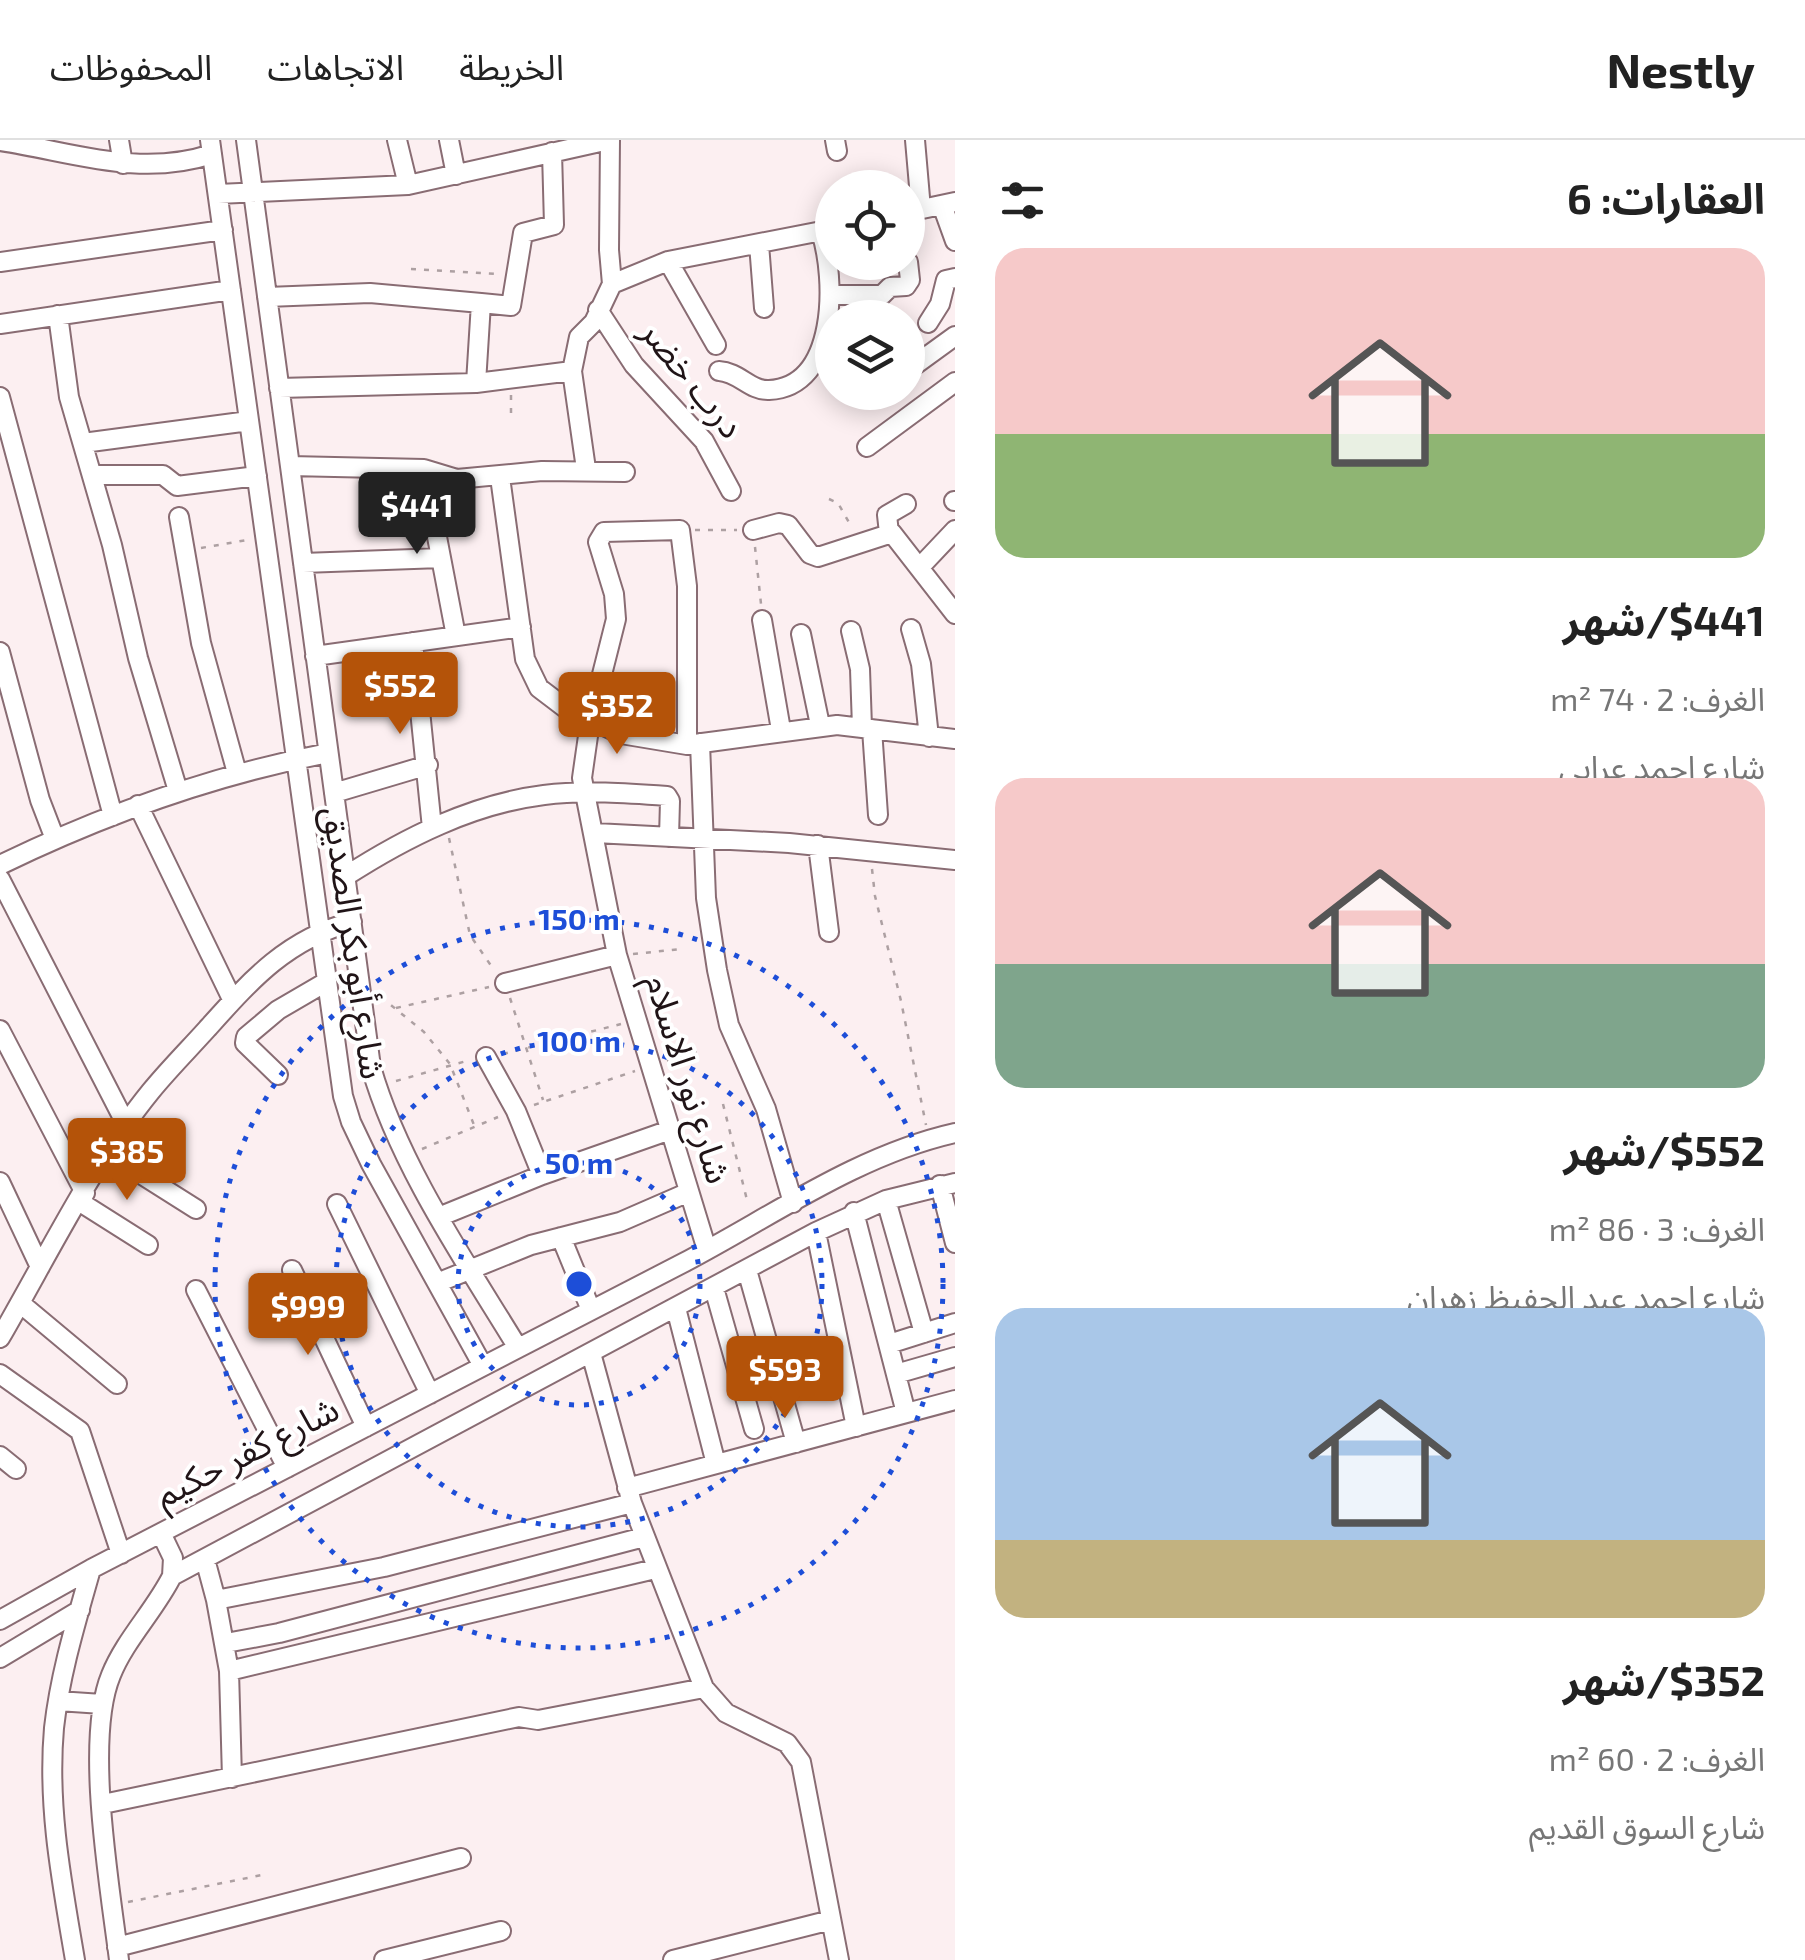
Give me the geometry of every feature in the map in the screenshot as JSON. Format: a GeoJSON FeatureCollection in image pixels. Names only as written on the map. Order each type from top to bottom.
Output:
{"type":"FeatureCollection","features":[{"type":"Feature","properties":{"kind":"street"},"geometry":{"type":"LineString","coordinates":[[119,140],[122,164]]}},
{"type":"Feature","properties":{"kind":"street","name":"شارع أبو بكر الصديق"},"geometry":{"type":"LineString","coordinates":[[246,140],[359,982],[377,1086],[407,1156],[518,1348]]}},
{"type":"Feature","properties":{"kind":"street"},"geometry":{"type":"LineString","coordinates":[[396,140],[408,185]]}},
{"type":"Feature","properties":{"kind":"street"},"geometry":{"type":"LineString","coordinates":[[450,140],[456,176]]}},
{"type":"Feature","properties":{"kind":"street"},"geometry":{"type":"LineString","coordinates":[[218,194],[408,185],[610,140],[612,284],[594,322],[578,337],[572,371],[586,469]]}},
{"type":"Feature","properties":{"kind":"street"},"geometry":{"type":"LineString","coordinates":[[915,140],[915,170]]}},
{"type":"Feature","properties":{"kind":"street"},"geometry":{"type":"LineString","coordinates":[[8,141],[83,148],[122,164],[183,163],[211,147]]}},
{"type":"Feature","properties":{"kind":"street","name":"شارع أبو بكر الصديق"},"geometry":{"type":"LineString","coordinates":[[211,147],[343,1096],[351,1122],[483,1366]]}},
{"type":"Feature","properties":{"kind":"street"},"geometry":{"type":"LineString","coordinates":[[267,297],[370,294],[511,306],[522,233],[548,229],[556,221],[552,152]]}},
{"type":"Feature","properties":{"kind":"street"},"geometry":{"type":"LineString","coordinates":[[948,204],[955,241]]}},
{"type":"Feature","properties":{"kind":"street"},"geometry":{"type":"LineString","coordinates":[[0,262],[223,230]]}},
{"type":"Feature","properties":{"kind":"street"},"geometry":{"type":"LineString","coordinates":[[612,284],[668,261],[815,233]]}},
{"type":"Feature","properties":{"kind":"street"},"geometry":{"type":"LineString","coordinates":[[760,244],[764,308]]}},
{"type":"Feature","properties":{"kind":"street"},"geometry":{"type":"LineString","coordinates":[[668,261],[716,345]]}},
{"type":"Feature","properties":{"kind":"street"},"geometry":{"type":"LineString","coordinates":[[928,323],[940,304],[946,280],[955,278]]}},
{"type":"Feature","properties":{"kind":"street"},"geometry":{"type":"LineString","coordinates":[[719,372],[736,374],[755,388],[766,390],[795,382],[807,372],[821,342],[832,295],[831,280]]}},
{"type":"Feature","properties":{"kind":"street"},"geometry":{"type":"LineString","coordinates":[[832,295],[882,295],[890,287],[906,286],[910,280]]}},
{"type":"Feature","properties":{"kind":"street"},"geometry":{"type":"LineString","coordinates":[[0,324],[231,290]]}},
{"type":"Feature","properties":{"kind":"street"},"geometry":{"type":"LineString","coordinates":[[476,383],[481,303]]}},
{"type":"Feature","properties":{"kind":"street","name":"درب خضر"},"geometry":{"type":"LineString","coordinates":[[598,310],[634,365],[704,441],[731,490]]}},
{"type":"Feature","properties":{"kind":"street"},"geometry":{"type":"LineString","coordinates":[[58,315],[65,375],[138,658],[178,791]]}},
{"type":"Feature","properties":{"kind":"street"},"geometry":{"type":"LineString","coordinates":[[925,358],[955,336]]}},
{"type":"Feature","properties":{"kind":"street"},"geometry":{"type":"LineString","coordinates":[[280,388],[476,383],[572,371]]}},
{"type":"Feature","properties":{"kind":"street"},"geometry":{"type":"LineString","coordinates":[[867,447],[954,385]]}},
{"type":"Feature","properties":{"kind":"street"},"geometry":{"type":"LineString","coordinates":[[0,397],[113,816]]}},
{"type":"Feature","properties":{"kind":"street"},"geometry":{"type":"LineString","coordinates":[[84,442],[249,421]]}},
{"type":"Feature","properties":{"kind":"street"},"geometry":{"type":"LineString","coordinates":[[290,466],[424,469],[457,479],[586,469],[626,472]]}},
{"type":"Feature","properties":{"kind":"street"},"geometry":{"type":"LineString","coordinates":[[424,469],[456,636]]}},
{"type":"Feature","properties":{"kind":"street"},"geometry":{"type":"LineString","coordinates":[[92,475],[162,475],[177,486],[256,476]]}},
{"type":"Feature","properties":{"kind":"street"},"geometry":{"type":"LineString","coordinates":[[500,476],[525,659],[539,688],[590,722],[622,734],[694,744],[820,725],[955,739]]}},
{"type":"Feature","properties":{"kind":"street"},"geometry":{"type":"LineString","coordinates":[[906,504],[886,515],[893,536],[955,614]]}},
{"type":"Feature","properties":{"kind":"street"},"geometry":{"type":"LineString","coordinates":[[179,517],[205,660],[237,773]]}},
{"type":"Feature","properties":{"kind":"street"},"geometry":{"type":"LineString","coordinates":[[753,530],[788,525],[810,554],[818,557],[893,536]]}},
{"type":"Feature","properties":{"kind":"street"},"geometry":{"type":"LineString","coordinates":[[680,530],[708,911],[726,1010],[766,1108],[793,1204]]}},
{"type":"Feature","properties":{"kind":"street","name":"شارع نور الاسلام"},"geometry":{"type":"LineString","coordinates":[[680,530],[608,532],[599,538],[614,594],[616,619],[582,770],[617,955],[707,1250]]}},
{"type":"Feature","properties":{"kind":"street"},"geometry":{"type":"LineString","coordinates":[[920,567],[955,530]]}},
{"type":"Feature","properties":{"kind":"street"},"geometry":{"type":"LineString","coordinates":[[303,563],[441,558]]}},
{"type":"Feature","properties":{"kind":"street"},"geometry":{"type":"LineString","coordinates":[[762,620],[781,730]]}},
{"type":"Feature","properties":{"kind":"street"},"geometry":{"type":"LineString","coordinates":[[315,656],[520,627]]}},
{"type":"Feature","properties":{"kind":"street"},"geometry":{"type":"LineString","coordinates":[[912,629],[927,701],[928,738]]}},
{"type":"Feature","properties":{"kind":"street"},"geometry":{"type":"LineString","coordinates":[[851,631],[860,669],[878,815]]}},
{"type":"Feature","properties":{"kind":"street"},"geometry":{"type":"LineString","coordinates":[[801,634],[820,725]]}},
{"type":"Feature","properties":{"kind":"street"},"geometry":{"type":"LineString","coordinates":[[413,642],[439,825]]}},
{"type":"Feature","properties":{"kind":"street"},"geometry":{"type":"LineString","coordinates":[[0,652],[40,800],[55,839]]}},
{"type":"Feature","properties":{"kind":"street"},"geometry":{"type":"LineString","coordinates":[[0,865],[178,791],[328,752]]}},
{"type":"Feature","properties":{"kind":"street"},"geometry":{"type":"LineString","coordinates":[[334,793],[428,765]]}},
{"type":"Feature","properties":{"kind":"street"},"geometry":{"type":"LineString","coordinates":[[346,876],[439,825],[490,806],[541,795],[667,796],[669,837]]}},
{"type":"Feature","properties":{"kind":"street"},"geometry":{"type":"LineString","coordinates":[[138,805],[232,999]]}},
{"type":"Feature","properties":{"kind":"street"},"geometry":{"type":"LineString","coordinates":[[595,833],[818,845],[955,860]]}},
{"type":"Feature","properties":{"kind":"street"},"geometry":{"type":"LineString","coordinates":[[818,845],[830,932]]}},
{"type":"Feature","properties":{"kind":"street"},"geometry":{"type":"LineString","coordinates":[[0,879],[127,1126]]}},
{"type":"Feature","properties":{"kind":"street"},"geometry":{"type":"LineString","coordinates":[[0,1338],[82,1197],[150,1092],[232,999],[272,963],[320,931],[352,922]]}},
{"type":"Feature","properties":{"kind":"street"},"geometry":{"type":"LineString","coordinates":[[505,982],[617,955]]}},
{"type":"Feature","properties":{"kind":"street"},"geometry":{"type":"LineString","coordinates":[[278,1075],[245,1043],[246,1037],[278,1010],[326,982]]}},
{"type":"Feature","properties":{"kind":"street"},"geometry":{"type":"LineString","coordinates":[[0,1030],[82,1197],[148,1244]]}},
{"type":"Feature","properties":{"kind":"street"},"geometry":{"type":"LineString","coordinates":[[486,1057],[516,1111],[542,1175]]}},
{"type":"Feature","properties":{"kind":"street"},"geometry":{"type":"LineString","coordinates":[[441,1216],[670,1130]]}},
{"type":"Feature","properties":{"kind":"street","name":"شارع كفر حكيم"},"geometry":{"type":"LineString","coordinates":[[0,1620],[859,1168],[928,1139],[955,1133]]}},
{"type":"Feature","properties":{"kind":"street"},"geometry":{"type":"LineString","coordinates":[[109,1154],[196,1208]]}},
{"type":"Feature","properties":{"kind":"street"},"geometry":{"type":"LineString","coordinates":[[0,1182],[40,1267]]}},
{"type":"Feature","properties":{"kind":"street"},"geometry":{"type":"LineString","coordinates":[[948,1184],[955,1243]]}},
{"type":"Feature","properties":{"kind":"street","name":"شارع كفر حكيم"},"geometry":{"type":"LineString","coordinates":[[172,1576],[854,1212],[948,1184]]}},
{"type":"Feature","properties":{"kind":"street"},"geometry":{"type":"LineString","coordinates":[[437,1284],[561,1237],[620,1222],[689,1192]]}},
{"type":"Feature","properties":{"kind":"street"},"geometry":{"type":"LineString","coordinates":[[886,1200],[924,1333]]}},
{"type":"Feature","properties":{"kind":"street"},"geometry":{"type":"LineString","coordinates":[[337,1204],[430,1394]]}},
{"type":"Feature","properties":{"kind":"street"},"geometry":{"type":"LineString","coordinates":[[854,1212],[906,1413]]}},
{"type":"Feature","properties":{"kind":"street"},"geometry":{"type":"LineString","coordinates":[[816,1232],[856,1427]]}},
{"type":"Feature","properties":{"kind":"street"},"geometry":{"type":"LineString","coordinates":[[561,1237],[591,1310]]}},
{"type":"Feature","properties":{"kind":"street"},"geometry":{"type":"LineString","coordinates":[[292,1270],[366,1427]]}},
{"type":"Feature","properties":{"kind":"street"},"geometry":{"type":"LineString","coordinates":[[748,1270],[796,1442]]}},
{"type":"Feature","properties":{"kind":"street"},"geometry":{"type":"LineString","coordinates":[[714,1288],[754,1429]]}},
{"type":"Feature","properties":{"kind":"street"},"geometry":{"type":"LineString","coordinates":[[196,1290],[288,1468]]}},
{"type":"Feature","properties":{"kind":"street"},"geometry":{"type":"LineString","coordinates":[[20,1303],[118,1384]]}},
{"type":"Feature","properties":{"kind":"street"},"geometry":{"type":"LineString","coordinates":[[676,1308],[716,1464]]}},
{"type":"Feature","properties":{"kind":"street"},"geometry":{"type":"LineString","coordinates":[[889,1344],[955,1323]]}},
{"type":"Feature","properties":{"kind":"street"},"geometry":{"type":"LineString","coordinates":[[592,1353],[644,1537],[704,1688],[726,1713],[786,1743],[798,1754],[839,1960]]}},
{"type":"Feature","properties":{"kind":"street"},"geometry":{"type":"LineString","coordinates":[[896,1374],[955,1357]]}},
{"type":"Feature","properties":{"kind":"street"},"geometry":{"type":"LineString","coordinates":[[0,1374],[80,1431],[121,1554]]}},
{"type":"Feature","properties":{"kind":"street"},"geometry":{"type":"LineString","coordinates":[[216,1600],[384,1567],[630,1495],[716,1464],[955,1400]]}},
{"type":"Feature","properties":{"kind":"street"},"geometry":{"type":"LineString","coordinates":[[0,1456],[16,1469]]}},
{"type":"Feature","properties":{"kind":"street"},"geometry":{"type":"LineString","coordinates":[[161,1533],[173,1558],[172,1576],[113,1670],[102,1704],[99,1743],[118,1954],[461,1858]]}},
{"type":"Feature","properties":{"kind":"street"},"geometry":{"type":"LineString","coordinates":[[226,1643],[278,1633],[644,1537]]}},
{"type":"Feature","properties":{"kind":"street"},"geometry":{"type":"LineString","coordinates":[[205,1559],[226,1643],[232,1778]]}},
{"type":"Feature","properties":{"kind":"street"},"geometry":{"type":"LineString","coordinates":[[229,1672],[656,1569]]}},
{"type":"Feature","properties":{"kind":"street"},"geometry":{"type":"LineString","coordinates":[[74,1960],[53,1815],[52,1758],[58,1700],[91,1570]]}},
{"type":"Feature","properties":{"kind":"street"},"geometry":{"type":"LineString","coordinates":[[0,1658],[80,1610]]}},
{"type":"Feature","properties":{"kind":"street"},"geometry":{"type":"LineString","coordinates":[[103,1804],[519,1717],[538,1720],[704,1688]]}},
{"type":"Feature","properties":{"kind":"street"},"geometry":{"type":"LineString","coordinates":[[58,1700],[102,1704]]}},
{"type":"Feature","properties":{"kind":"street"},"geometry":{"type":"LineString","coordinates":[[673,1960],[831,1920]]}},
{"type":"Feature","properties":{"kind":"street"},"geometry":{"type":"LineString","coordinates":[[384,1960],[500,1930]]}},
{"type":"Feature","properties":{"kind":"path"},"geometry":{"type":"LineString","coordinates":[[411,268],[496,274],[518,271]]}},
{"type":"Feature","properties":{"kind":"path"},"geometry":{"type":"LineString","coordinates":[[830,500],[847,514],[857,546]]}},
{"type":"Feature","properties":{"kind":"path"},"geometry":{"type":"LineString","coordinates":[[680,530],[753,530],[762,620]]}},
{"type":"Feature","properties":{"kind":"path"},"geometry":{"type":"LineString","coordinates":[[185,552],[265,536]]}},
{"type":"Feature","properties":{"kind":"path"},"geometry":{"type":"LineString","coordinates":[[439,825],[470,935],[505,982],[544,1102]]}},
{"type":"Feature","properties":{"kind":"path"},"geometry":{"type":"LineString","coordinates":[[870,853],[875,896],[901,1000],[928,1139]]}},
{"type":"Feature","properties":{"kind":"path"},"geometry":{"type":"LineString","coordinates":[[617,955],[682,949]]}},
{"type":"Feature","properties":{"kind":"path"},"geometry":{"type":"LineString","coordinates":[[359,982],[424,1032],[450,1064],[474,1125]]}},
{"type":"Feature","properties":{"kind":"path"},"geometry":{"type":"LineString","coordinates":[[396,1008],[505,982]]}},
{"type":"Feature","properties":{"kind":"path"},"geometry":{"type":"LineString","coordinates":[[377,1086],[450,1064],[526,1050],[636,1019]]}},
{"type":"Feature","properties":{"kind":"path"},"geometry":{"type":"LineString","coordinates":[[650,1066],[700,1051]]}},
{"type":"Feature","properties":{"kind":"path"},"geometry":{"type":"LineString","coordinates":[[723,1104],[753,1225]]}},
{"type":"Feature","properties":{"kind":"path"},"geometry":{"type":"LineString","coordinates":[[112,1905],[262,1875]]}}]}
